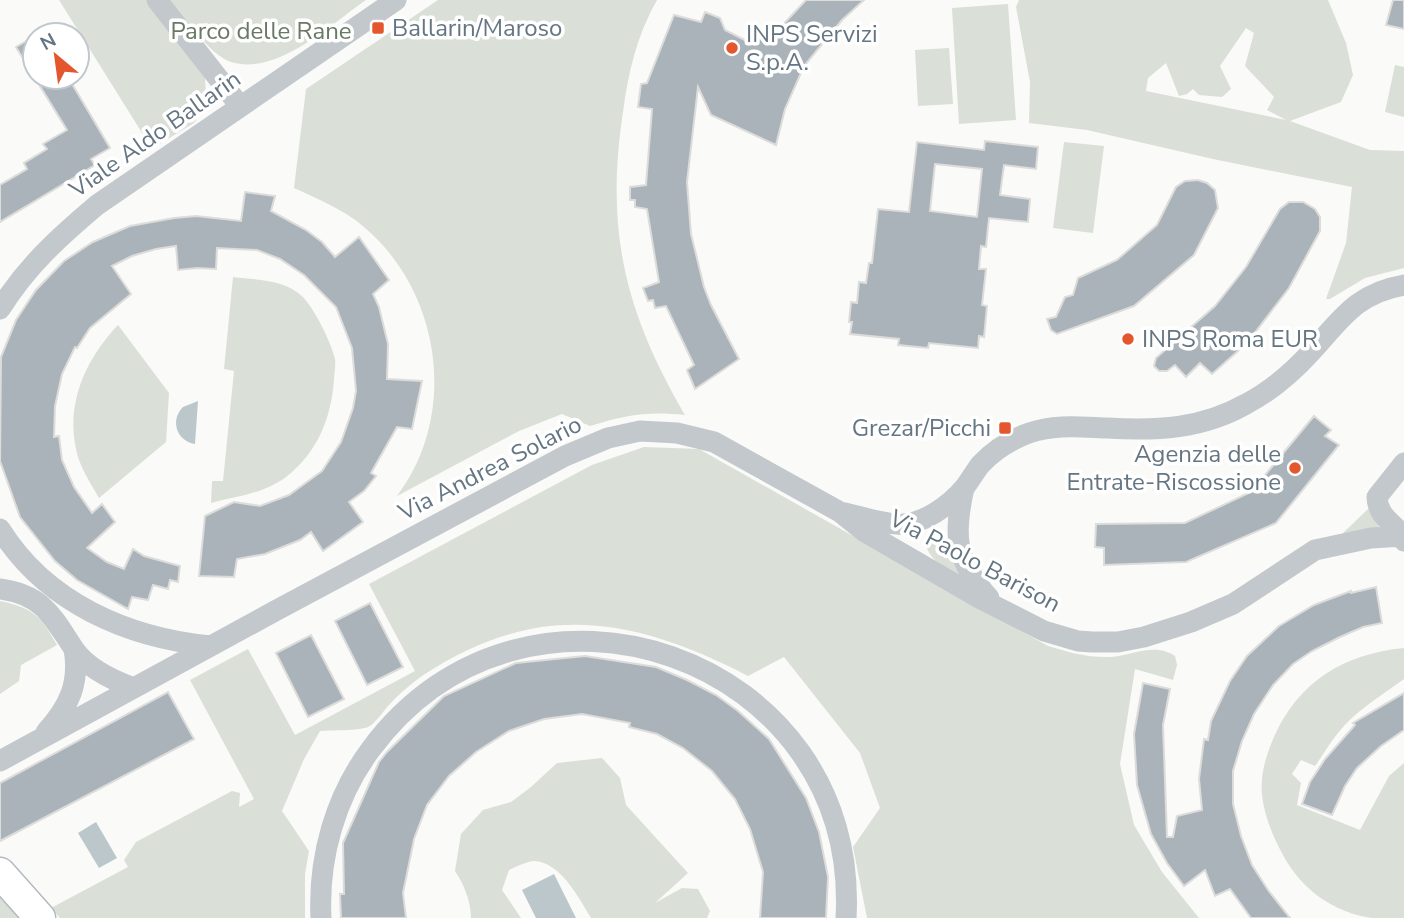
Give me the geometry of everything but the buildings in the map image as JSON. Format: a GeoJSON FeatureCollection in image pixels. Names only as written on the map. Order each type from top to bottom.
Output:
{"type":"FeatureCollection","features":[{"type":"Feature","properties":{"kind":"main road"},"geometry":{"type":"LineString","coordinates":[[0,873],[40,918]]}},
{"type":"Feature","properties":{"kind":"street"},"geometry":{"type":"LineString","coordinates":[[157,0],[240,106]]}},
{"type":"Feature","properties":{"kind":"street","name":"Viale Aldo Ballarin"},"geometry":{"type":"LineString","coordinates":[[0,309],[28,269],[68,228],[124,186],[396,0]]}},
{"type":"Feature","properties":{"kind":"street"},"geometry":{"type":"LineString","coordinates":[[840,512],[906,524],[934,513],[964,488],[986,459],[1008,442],[1039,430],[1059,426],[1170,429],[1200,423],[1233,411],[1276,385],[1305,359],[1332,326],[1357,303],[1373,293],[1404,285]]}},
{"type":"Feature","properties":{"kind":"street","name":"Via Andrea Solario"},"geometry":{"type":"LineString","coordinates":[[0,761],[577,450],[630,432],[677,433],[714,442],[840,512]]}},
{"type":"Feature","properties":{"kind":"street"},"geometry":{"type":"LineString","coordinates":[[1404,463],[1378,493],[1380,512],[1404,537]]}},
{"type":"Feature","properties":{"kind":"street"},"geometry":{"type":"LineString","coordinates":[[964,488],[957,525],[959,546],[977,583],[999,607]]}},
{"type":"Feature","properties":{"kind":"street","name":"Via Paolo Barison"},"geometry":{"type":"LineString","coordinates":[[840,512],[865,532],[999,607],[1038,628],[1078,641],[1133,640],[1172,629],[1233,604],[1315,550],[1359,540],[1404,537]]}},
{"type":"Feature","properties":{"kind":"street"},"geometry":{"type":"LineString","coordinates":[[0,529],[30,567],[84,608],[118,625],[155,638],[211,646]]}},
{"type":"Feature","properties":{"kind":"street"},"geometry":{"type":"LineString","coordinates":[[0,589],[18,592],[41,604],[59,624],[74,649],[104,674],[134,688]]}},
{"type":"Feature","properties":{"kind":"street"},"geometry":{"type":"LineString","coordinates":[[321,918],[320,895],[325,856],[339,807],[362,762],[397,718],[444,680],[489,658],[538,644],[588,640],[638,645],[686,660],[740,691],[780,727],[812,771],[834,821],[845,872],[846,918]]}},
{"type":"Feature","properties":{"kind":"street"},"geometry":{"type":"LineString","coordinates":[[35,743],[61,714],[72,695],[75,679],[74,649]]}},
{"type":"Feature","properties":{"kind":"green space"},"geometry":{"type":"Polygon","coordinates":[[[59,0],[147,0],[205,78],[206,95],[202,112],[194,123],[158,145],[149,144],[91,51],[91,21],[72,21],[59,0]]]}},
{"type":"Feature","properties":{"kind":"green space","name":"Parco delle Rane"},"geometry":{"type":"Polygon","coordinates":[[[170,0],[366,0],[302,46],[266,62],[249,64],[231,62],[215,52],[170,0]]]}},
{"type":"Feature","properties":{"kind":"green space"},"geometry":{"type":"Polygon","coordinates":[[[438,0],[657,0],[639,41],[625,97],[618,155],[619,233],[634,305],[647,341],[685,415],[637,415],[590,426],[562,414],[519,431],[397,496],[417,464],[429,429],[434,392],[433,355],[425,319],[410,285],[390,254],[364,227],[339,210],[294,188],[306,89],[438,0]]]}},
{"type":"Feature","properties":{"kind":"green space"},"geometry":{"type":"Polygon","coordinates":[[[1019,0],[1328,0],[1346,43],[1353,75],[1341,102],[1290,121],[1370,150],[1404,151],[1404,268],[1365,278],[1326,299],[1346,243],[1352,187],[1087,130],[1029,123],[1030,82],[1016,7],[1019,0]],[[1246,28],[1220,66],[1231,89],[1222,97],[1199,95],[1193,89],[1179,96],[1166,63],[1148,78],[1146,91],[1286,120],[1267,110],[1274,97],[1245,66],[1254,33],[1246,28]]]}},
{"type":"Feature","properties":{"kind":"green space"},"geometry":{"type":"Polygon","coordinates":[[[1008,4],[1016,120],[959,124],[952,8],[1008,4]]]}},
{"type":"Feature","properties":{"kind":"green space"},"geometry":{"type":"Polygon","coordinates":[[[949,48],[953,104],[918,106],[915,50],[949,48]]]}},
{"type":"Feature","properties":{"kind":"green space"},"geometry":{"type":"Polygon","coordinates":[[[1395,65],[1404,67],[1404,117],[1385,112],[1395,65]]]}},
{"type":"Feature","properties":{"kind":"green space"},"geometry":{"type":"Polygon","coordinates":[[[1064,142],[1104,146],[1093,233],[1053,228],[1064,142]]]}},
{"type":"Feature","properties":{"kind":"green space"},"geometry":{"type":"Polygon","coordinates":[[[233,277],[279,284],[303,297],[330,344],[335,359],[334,380],[326,422],[314,446],[297,468],[268,487],[211,503],[212,481],[223,481],[234,371],[224,369],[233,277]]]}},
{"type":"Feature","properties":{"kind":"green space"},"geometry":{"type":"Polygon","coordinates":[[[118,325],[169,393],[166,442],[99,498],[77,455],[74,415],[76,398],[88,367],[118,325]]]}},
{"type":"Feature","properties":{"kind":"green space"},"geometry":{"type":"Polygon","coordinates":[[[644,447],[699,449],[1048,646],[1094,657],[1151,650],[1175,656],[1177,665],[1173,680],[1135,669],[1120,764],[1134,825],[1162,872],[1199,918],[867,918],[853,847],[880,808],[860,753],[784,657],[748,676],[664,640],[624,630],[584,625],[545,627],[505,636],[464,652],[414,682],[368,727],[320,731],[304,759],[282,811],[309,851],[305,874],[305,918],[60,918],[51,908],[128,867],[124,860],[136,842],[232,791],[240,793],[239,807],[254,799],[190,680],[248,649],[295,735],[415,671],[369,584],[592,465],[644,447]]]}},
{"type":"Feature","properties":{"kind":"green space"},"geometry":{"type":"Polygon","coordinates":[[[1368,509],[1380,529],[1341,535],[1368,509]]]}},
{"type":"Feature","properties":{"kind":"green space"},"geometry":{"type":"Polygon","coordinates":[[[931,536],[948,548],[962,578],[940,565],[931,556],[925,544],[927,537],[931,536]]]}},
{"type":"Feature","properties":{"kind":"green space"},"geometry":{"type":"Polygon","coordinates":[[[0,601],[21,607],[35,615],[57,645],[21,665],[19,681],[0,694],[0,601]]]}},
{"type":"Feature","properties":{"kind":"green space"},"geometry":{"type":"Polygon","coordinates":[[[1404,648],[1404,679],[1352,718],[1315,766],[1301,760],[1292,774],[1301,783],[1297,805],[1360,830],[1389,776],[1404,763],[1404,918],[1372,918],[1332,905],[1309,889],[1290,867],[1270,826],[1263,803],[1262,780],[1266,758],[1284,717],[1310,686],[1343,664],[1382,651],[1404,648]]]}},
{"type":"Feature","properties":{"kind":"green space"},"geometry":{"type":"Polygon","coordinates":[[[602,758],[620,778],[626,805],[688,873],[655,903],[682,888],[698,889],[710,911],[707,918],[591,918],[561,875],[544,863],[535,861],[509,870],[502,890],[521,918],[471,918],[466,893],[455,871],[461,834],[483,810],[511,802],[557,763],[602,758]]]}},
{"type":"Feature","properties":{"kind":"green space"},"geometry":{"type":"Polygon","coordinates":[[[0,887],[29,918],[0,918],[0,887]]]}},
{"type":"Feature","properties":{"kind":"shaded area"},"geometry":{"type":"Polygon","coordinates":[[[198,401],[195,444],[183,439],[176,424],[183,407],[198,401]]]}},
{"type":"Feature","properties":{"kind":"shaded area"},"geometry":{"type":"Polygon","coordinates":[[[96,822],[117,858],[99,868],[78,833],[96,822]]]}},
{"type":"Feature","properties":{"kind":"shaded area"},"geometry":{"type":"Polygon","coordinates":[[[554,874],[576,918],[536,918],[522,890],[554,874]]]}},
{"type":"Feature","properties":{"kind":"place","name":"Ballarin/Maroso"},"geometry":{"type":"Point","coordinates":[378,28]}},
{"type":"Feature","properties":{"kind":"place","name":"INPS Servizi S.p.A."},"geometry":{"type":"Point","coordinates":[732,48]}},
{"type":"Feature","properties":{"kind":"place","name":"INPS Roma EUR"},"geometry":{"type":"Point","coordinates":[1128,339]}},
{"type":"Feature","properties":{"kind":"place","name":"Grezar/Picchi"},"geometry":{"type":"Point","coordinates":[1005,428]}},
{"type":"Feature","properties":{"kind":"place","name":"Agenzia delle Entrate-Riscossione"},"geometry":{"type":"Point","coordinates":[1295,468]}}]}
